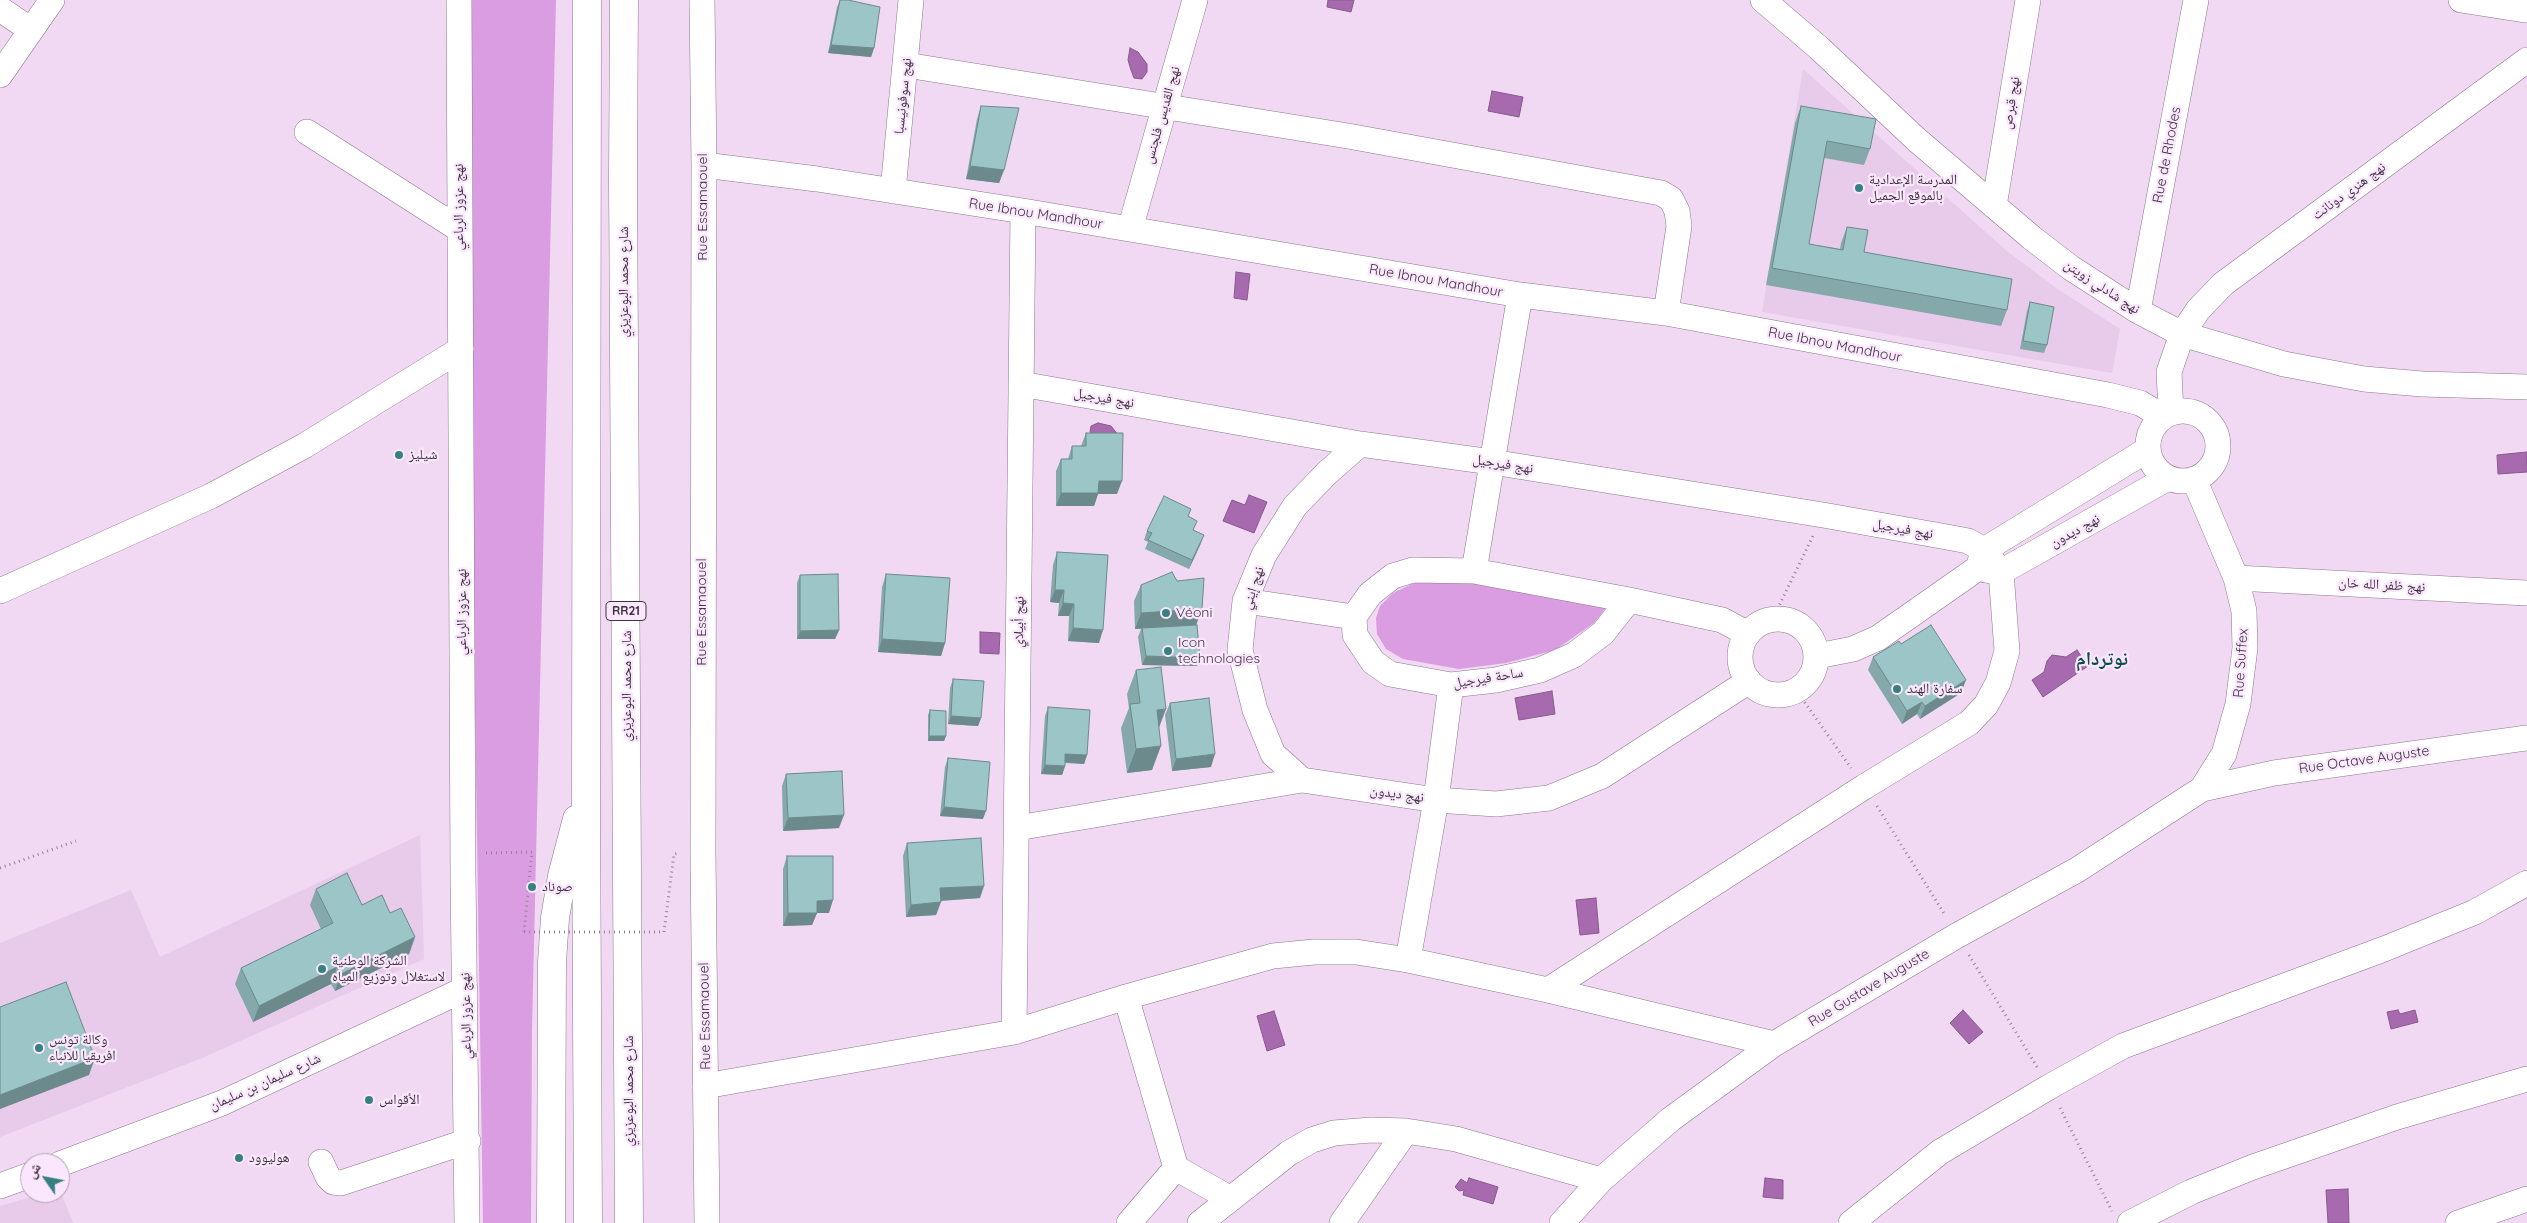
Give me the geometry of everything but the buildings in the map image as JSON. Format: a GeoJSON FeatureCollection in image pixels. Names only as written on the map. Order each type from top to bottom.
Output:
{"type":"FeatureCollection","features":[{"type":"Feature","properties":{"kind":"highway","name":"RR21"},"geometry":{"type":"LineString","coordinates":[[587,0],[586,794],[588,1223]]}},
{"type":"Feature","properties":{"kind":"highway","name":"شارع محمد البوعزيزي"},"geometry":{"type":"LineString","coordinates":[[624,0],[623,179],[629,1223]]}},
{"type":"Feature","properties":{"kind":"highway"},"geometry":{"type":"LineString","coordinates":[[551,1223],[552,962],[555,918],[562,876],[586,794]]}},
{"type":"Feature","properties":{"kind":"street"},"geometry":{"type":"LineString","coordinates":[[0,75],[52,0]]}},
{"type":"Feature","properties":{"kind":"street","name":"نهج عزوز الرباعي"},"geometry":{"type":"LineString","coordinates":[[459,0],[463,854],[468,1141],[467,1223]]}},
{"type":"Feature","properties":{"kind":"street","name":"Rue Essamaouel"},"geometry":{"type":"LineString","coordinates":[[702,0],[704,165],[702,494],[707,1223]]}},
{"type":"Feature","properties":{"kind":"street","name":"نهج سوفونيسبا"},"geometry":{"type":"LineString","coordinates":[[893,191],[911,0]]}},
{"type":"Feature","properties":{"kind":"street","name":"نهج القديس فلجنس"},"geometry":{"type":"LineString","coordinates":[[1130,230],[1195,0]]}},
{"type":"Feature","properties":{"kind":"street","name":"نهج شادلي زويتن"},"geometry":{"type":"LineString","coordinates":[[1763,0],[1994,206],[2071,268],[2138,311],[2182,334],[2284,364],[2364,379],[2527,387]]}},
{"type":"Feature","properties":{"kind":"street","name":"نهج قبرص"},"geometry":{"type":"LineString","coordinates":[[1994,206],[2028,0]]}},
{"type":"Feature","properties":{"kind":"street","name":"Rue de Rhodes"},"geometry":{"type":"LineString","coordinates":[[2138,311],[2196,0]]}},
{"type":"Feature","properties":{"kind":"street"},"geometry":{"type":"LineString","coordinates":[[2461,0],[2526,13]]}},
{"type":"Feature","properties":{"kind":"street"},"geometry":{"type":"LineString","coordinates":[[0,9],[31,30]]}},
{"type":"Feature","properties":{"kind":"street","name":"نهج هنري دونانت"},"geometry":{"type":"LineString","coordinates":[[2166,414],[2169,372],[2182,334],[2198,310],[2223,284],[2527,60]]}},
{"type":"Feature","properties":{"kind":"street"},"geometry":{"type":"LineString","coordinates":[[906,65],[1164,108],[1348,136],[1661,193],[1671,200],[1677,211],[1679,226],[1666,313]]}},
{"type":"Feature","properties":{"kind":"street"},"geometry":{"type":"LineString","coordinates":[[307,132],[459,229]]}},
{"type":"Feature","properties":{"kind":"street","name":"Rue Ibnou Mandhour"},"geometry":{"type":"LineString","coordinates":[[704,165],[1023,211],[1520,295],[1666,313],[2108,395],[2140,403],[2166,414]]}},
{"type":"Feature","properties":{"kind":"street","name":"نهج أبيلاي"},"geometry":{"type":"LineString","coordinates":[[1014,1032],[1023,211]]}},
{"type":"Feature","properties":{"kind":"street"},"geometry":{"type":"LineString","coordinates":[[1474,571],[1520,295]]}},
{"type":"Feature","properties":{"kind":"street"},"geometry":{"type":"LineString","coordinates":[[0,591],[219,491],[304,446],[461,349]]}},
{"type":"Feature","properties":{"kind":"street","name":"نهج فيرجيل"},"geometry":{"type":"LineString","coordinates":[[1021,384],[1360,444],[1492,462],[1947,537],[1968,541],[1988,563]]}},
{"type":"Feature","properties":{"kind":"street"},"geometry":{"type":"LineString","coordinates":[[2182,410],[2198,414],[2211,424],[2216,434],[2217,456],[2204,474],[2194,479],[2176,481],[2168,478],[2154,466],[2147,450],[2148,437],[2153,425],[2166,414],[2182,410]]}},
{"type":"Feature","properties":{"kind":"street","name":"نهج إيني"},"geometry":{"type":"LineString","coordinates":[[1302,780],[1273,754],[1255,710],[1240,650],[1245,601],[1264,555],[1295,506],[1327,473],[1360,444]]}},
{"type":"Feature","properties":{"kind":"street","name":"نهج ديدون"},"geometry":{"type":"LineString","coordinates":[[1817,656],[1853,649],[1878,638],[1988,563],[2147,450]]}},
{"type":"Feature","properties":{"kind":"street","name":"نهج ديدون"},"geometry":{"type":"LineString","coordinates":[[1988,563],[2168,478]]}},
{"type":"Feature","properties":{"kind":"street","name":"Rue Suffex"},"geometry":{"type":"LineString","coordinates":[[2194,479],[2236,578],[2244,611],[2245,648],[2238,704],[2224,754],[2202,789]]}},
{"type":"Feature","properties":{"kind":"street"},"geometry":{"type":"LineString","coordinates":[[1548,990],[1864,787],[1969,723],[1986,705],[1998,683],[2007,651],[1988,563]]}},
{"type":"Feature","properties":{"kind":"street"},"geometry":{"type":"LineString","coordinates":[[1245,601],[1354,617],[1370,594],[1393,576],[1414,570],[1474,571],[1630,600],[1722,620],[1748,634]]}},
{"type":"Feature","properties":{"kind":"street","name":"نهج ظفر الله خان"},"geometry":{"type":"LineString","coordinates":[[2236,578],[2527,593]]}},
{"type":"Feature","properties":{"kind":"street","name":"ساحة فيرجيل"},"geometry":{"type":"LineString","coordinates":[[1354,617],[1355,635],[1372,662],[1390,674],[1451,686],[1496,680],[1540,670],[1574,656],[1602,633],[1630,600]]}},
{"type":"Feature","properties":{"kind":"street"},"geometry":{"type":"LineString","coordinates":[[1773,618],[1793,621],[1808,632],[1815,644],[1817,656],[1811,676],[1796,690],[1784,694],[1771,694],[1759,690],[1749,681],[1743,670],[1740,658],[1742,645],[1748,634],[1755,626],[1773,618]]}},
{"type":"Feature","properties":{"kind":"street","name":"نهج ديدون"},"geometry":{"type":"LineString","coordinates":[[1017,828],[1302,780],[1436,800],[1496,804],[1549,798],[1602,776],[1749,681]]}},
{"type":"Feature","properties":{"kind":"street"},"geometry":{"type":"LineString","coordinates":[[1408,960],[1436,800],[1451,686]]}},
{"type":"Feature","properties":{"kind":"street","name":"Rue Octave Auguste"},"geometry":{"type":"LineString","coordinates":[[2202,789],[2274,773],[2527,738]]}},
{"type":"Feature","properties":{"kind":"street","name":"Rue Gustave Auguste"},"geometry":{"type":"LineString","coordinates":[[1562,1223],[1601,1180],[1671,1119],[1774,1044],[1958,935],[2078,870],[2202,789]]}},
{"type":"Feature","properties":{"kind":"street"},"geometry":{"type":"LineString","coordinates":[[1851,1223],[1940,1152],[2049,1087],[2123,1046],[2384,949],[2475,912],[2527,884]]}},
{"type":"Feature","properties":{"kind":"street"},"geometry":{"type":"LineString","coordinates":[[705,1086],[1014,1032],[1126,997],[1273,956],[1314,952],[1356,952],[1408,960],[1548,990],[1774,1044]]}},
{"type":"Feature","properties":{"kind":"street","name":"شارع سليمان بن سليمان"},"geometry":{"type":"LineString","coordinates":[[70,1160],[222,1102],[465,990]]}},
{"type":"Feature","properties":{"kind":"street"},"geometry":{"type":"LineString","coordinates":[[1126,997],[1176,1168],[1229,1198]]}},
{"type":"Feature","properties":{"kind":"street"},"geometry":{"type":"LineString","coordinates":[[2130,1223],[2191,1192],[2253,1167],[2397,1117],[2527,1079]]}},
{"type":"Feature","properties":{"kind":"street"},"geometry":{"type":"LineString","coordinates":[[1200,1223],[1229,1198],[1289,1153],[1312,1140],[1334,1133],[1371,1130],[1406,1131],[1456,1138],[1601,1180]]}},
{"type":"Feature","properties":{"kind":"street"},"geometry":{"type":"LineString","coordinates":[[1342,1223],[1406,1131]]}},
{"type":"Feature","properties":{"kind":"street"},"geometry":{"type":"LineString","coordinates":[[321,1162],[328,1177],[333,1182],[341,1183],[468,1141]]}},
{"type":"Feature","properties":{"kind":"street"},"geometry":{"type":"LineString","coordinates":[[1129,1223],[1176,1168]]}},
{"type":"Feature","properties":{"kind":"street"},"geometry":{"type":"LineString","coordinates":[[0,1186],[20,1179]]}},
{"type":"Feature","properties":{"kind":"street"},"geometry":{"type":"LineString","coordinates":[[2458,1223],[2527,1199]]}},
{"type":"Feature","properties":{"kind":"path"},"geometry":{"type":"LineString","coordinates":[[1773,618],[1822,515]]}},
{"type":"Feature","properties":{"kind":"path"},"geometry":{"type":"LineString","coordinates":[[0,868],[76,841]]}},
{"type":"Feature","properties":{"kind":"path"},"geometry":{"type":"LineString","coordinates":[[463,854],[532,852],[524,932],[664,932],[674,854]]}},
{"type":"Feature","properties":{"kind":"shaded area"},"geometry":{"type":"Polygon","coordinates":[[[464,0],[556,0],[532,1029],[531,1223],[483,1223],[464,0]]]}},
{"type":"Feature","properties":{"kind":"shaded area"},"geometry":{"type":"Polygon","coordinates":[[[1328,0],[1354,0],[1351,12],[1327,7],[1328,0]]]}},
{"type":"Feature","properties":{"kind":"shaded area"},"geometry":{"type":"Polygon","coordinates":[[[1130,48],[1138,52],[1147,64],[1147,72],[1142,79],[1134,78],[1128,60],[1130,48]]]}},
{"type":"Feature","properties":{"kind":"shaded area","name":"المدرسة الإعدادية بالموقع الجميل"},"geometry":{"type":"Polygon","coordinates":[[[1803,69],[2008,252],[2059,290],[2120,329],[2112,373],[1762,312],[1803,69]]]}},
{"type":"Feature","properties":{"kind":"shaded area"},"geometry":{"type":"Polygon","coordinates":[[[1492,91],[1523,97],[1519,117],[1488,111],[1492,91]]]}},
{"type":"Feature","properties":{"kind":"shaded area"},"geometry":{"type":"Polygon","coordinates":[[[1236,272],[1250,274],[1247,300],[1234,298],[1236,272]]]}},
{"type":"Feature","properties":{"kind":"shaded area"},"geometry":{"type":"Polygon","coordinates":[[[1098,423],[1111,426],[1119,436],[1094,439],[1090,432],[1091,426],[1098,423]]]}},
{"type":"Feature","properties":{"kind":"shaded area"},"geometry":{"type":"Polygon","coordinates":[[[2527,452],[2527,472],[2498,474],[2497,455],[2527,452]]]}},
{"type":"Feature","properties":{"kind":"shaded area"},"geometry":{"type":"Polygon","coordinates":[[[1249,495],[1267,502],[1254,533],[1223,521],[1232,500],[1245,505],[1249,495]]]}},
{"type":"Feature","properties":{"kind":"shaded area"},"geometry":{"type":"Polygon","coordinates":[[[1435,577],[1608,605],[1594,623],[1555,650],[1506,663],[1459,669],[1403,659],[1386,649],[1377,634],[1376,618],[1380,606],[1393,593],[1412,584],[1435,577]]]}},
{"type":"Feature","properties":{"kind":"shaded area"},"geometry":{"type":"Polygon","coordinates":[[[980,632],[1000,633],[999,654],[980,653],[980,632]]]}},
{"type":"Feature","properties":{"kind":"shaded area"},"geometry":{"type":"Polygon","coordinates":[[[2077,650],[2088,666],[2043,697],[2032,680],[2044,672],[2047,661],[2052,655],[2066,657],[2077,650]]]}},
{"type":"Feature","properties":{"kind":"shaded area"},"geometry":{"type":"Polygon","coordinates":[[[1552,691],[1555,714],[1519,720],[1515,698],[1552,691]]]}},
{"type":"Feature","properties":{"kind":"shaded area"},"geometry":{"type":"Polygon","coordinates":[[[420,835],[424,959],[202,1058],[0,1137],[0,943],[131,890],[160,957],[420,835]]]}},
{"type":"Feature","properties":{"kind":"shaded area"},"geometry":{"type":"Polygon","coordinates":[[[1596,898],[1599,933],[1580,935],[1576,900],[1596,898]]]}},
{"type":"Feature","properties":{"kind":"shaded area"},"geometry":{"type":"Polygon","coordinates":[[[1963,1010],[1983,1032],[1969,1044],[1950,1023],[1963,1010]]]}},
{"type":"Feature","properties":{"kind":"shaded area"},"geometry":{"type":"Polygon","coordinates":[[[2398,1010],[2400,1014],[2415,1010],[2418,1022],[2391,1029],[2387,1012],[2398,1010]]]}},
{"type":"Feature","properties":{"kind":"shaded area"},"geometry":{"type":"Polygon","coordinates":[[[1274,1011],[1285,1045],[1267,1051],[1257,1016],[1274,1011]]]}},
{"type":"Feature","properties":{"kind":"shaded area"},"geometry":{"type":"Polygon","coordinates":[[[1469,1178],[1498,1187],[1493,1204],[1463,1195],[1464,1190],[1459,1191],[1455,1187],[1461,1179],[1467,1183],[1469,1178]]]}},
{"type":"Feature","properties":{"kind":"shaded area"},"geometry":{"type":"Polygon","coordinates":[[[1765,1178],[1783,1180],[1783,1199],[1763,1197],[1765,1178]]]}},
{"type":"Feature","properties":{"kind":"shaded area"},"geometry":{"type":"Polygon","coordinates":[[[2348,1189],[2349,1223],[2328,1223],[2326,1190],[2348,1189]]]}},
{"type":"Feature","properties":{"kind":"shaded area"},"geometry":{"type":"Polygon","coordinates":[[[20,1200],[20,1203],[65,1203],[73,1223],[0,1223],[0,1206],[20,1200]]]}},
{"type":"Feature","properties":{"kind":"place","name":"المدرسة الإعدادية بالموقع الجميل"},"geometry":{"type":"Point","coordinates":[1859,188]}},
{"type":"Feature","properties":{"kind":"place","name":"شيليز"},"geometry":{"type":"Point","coordinates":[399,455]}},
{"type":"Feature","properties":{"kind":"place","name":"Véoni"},"geometry":{"type":"Point","coordinates":[1166,613]}},
{"type":"Feature","properties":{"kind":"place","name":"Icon technologies"},"geometry":{"type":"Point","coordinates":[1168,651]}},
{"type":"Feature","properties":{"kind":"place","name":"سفارة الهند"},"geometry":{"type":"Point","coordinates":[1897,689]}},
{"type":"Feature","properties":{"kind":"place","name":"صوناد"},"geometry":{"type":"Point","coordinates":[532,887]}},
{"type":"Feature","properties":{"kind":"place","name":"الشركة الوطنية لاستغلال وتوزيع المياه"},"geometry":{"type":"Point","coordinates":[322,969]}},
{"type":"Feature","properties":{"kind":"place","name":"وكالة تونس افريقيا للانباء"},"geometry":{"type":"Point","coordinates":[39,1048]}},
{"type":"Feature","properties":{"kind":"place","name":"الأقواس"},"geometry":{"type":"Point","coordinates":[369,1100]}},
{"type":"Feature","properties":{"kind":"place","name":"هوليوود"},"geometry":{"type":"Point","coordinates":[239,1158]}},
{"type":"Feature","properties":{"kind":"district","name":"نوتردام"},"geometry":{"type":"Point","coordinates":[2102,659]}}]}
